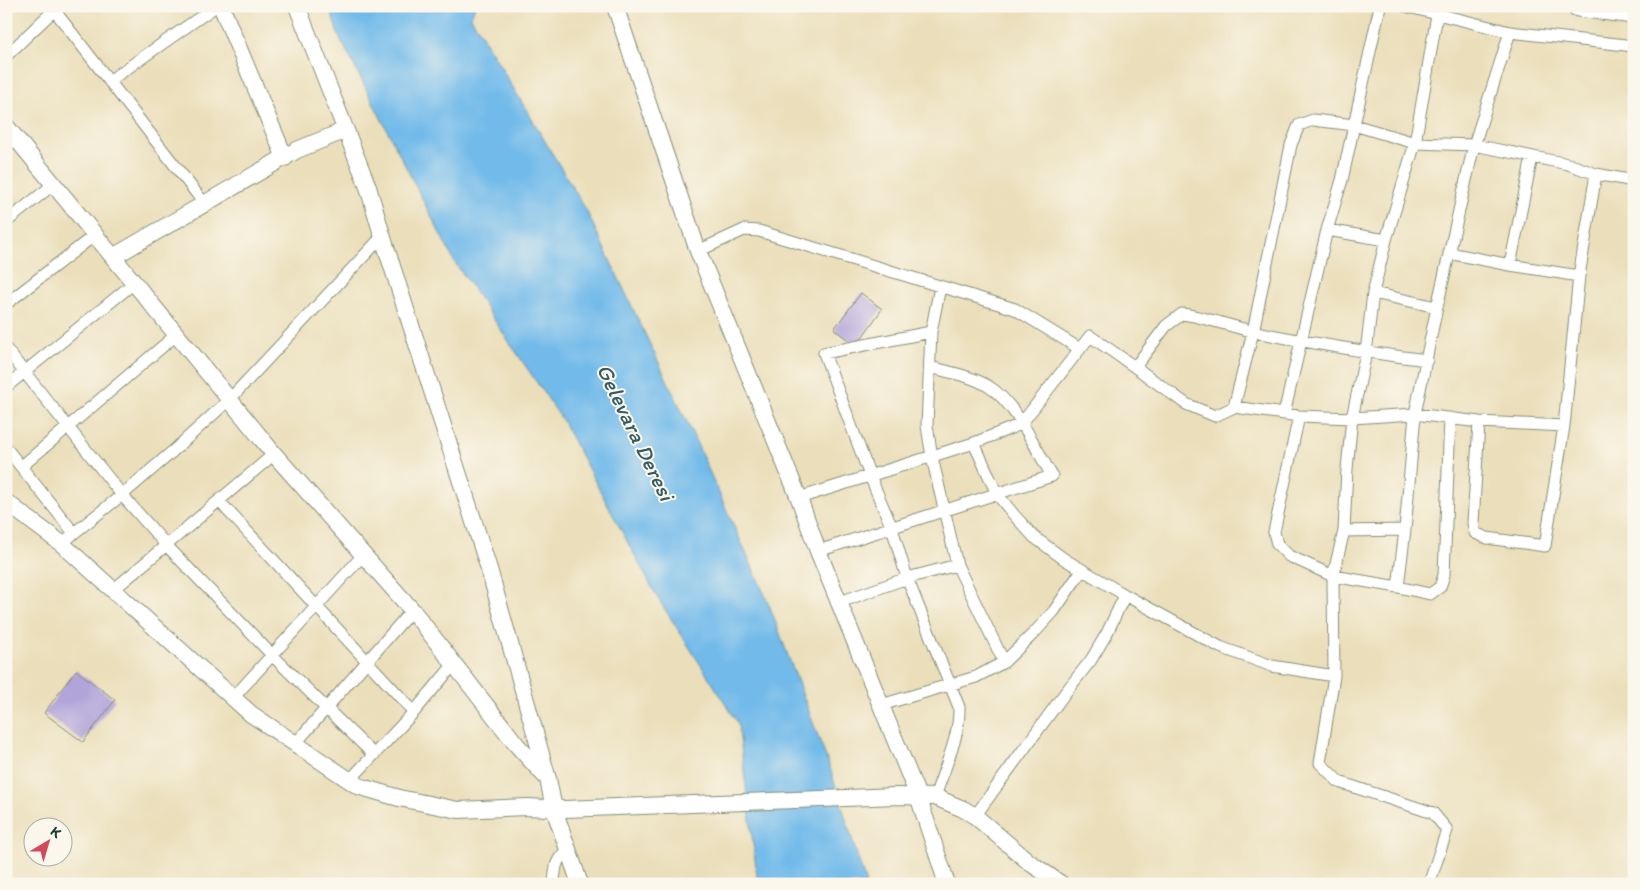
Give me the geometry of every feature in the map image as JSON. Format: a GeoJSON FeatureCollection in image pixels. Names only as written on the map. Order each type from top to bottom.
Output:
{"type":"FeatureCollection","features":[{"type":"Feature","properties":{"kind":"highway"},"geometry":{"type":"LineString","coordinates":[[1578,6],[1634,13]]}},
{"type":"Feature","properties":{"kind":"street"},"geometry":{"type":"LineString","coordinates":[[109,81],[216,6]]}},
{"type":"Feature","properties":{"kind":"street"},"geometry":{"type":"LineString","coordinates":[[221,6],[285,158]]}},
{"type":"Feature","properties":{"kind":"street"},"geometry":{"type":"LineString","coordinates":[[297,6],[368,187],[489,569],[548,779],[559,809],[568,850],[580,884]]}},
{"type":"Feature","properties":{"kind":"street"},"geometry":{"type":"LineString","coordinates":[[616,6],[698,251],[918,796],[947,884]]}},
{"type":"Feature","properties":{"kind":"street"},"geometry":{"type":"LineString","coordinates":[[1284,414],[1327,230],[1342,180],[1380,6]]}},
{"type":"Feature","properties":{"kind":"street"},"geometry":{"type":"LineString","coordinates":[[1405,6],[1510,32],[1634,46]]}},
{"type":"Feature","properties":{"kind":"street"},"geometry":{"type":"LineString","coordinates":[[6,56],[53,8],[204,203]]}},
{"type":"Feature","properties":{"kind":"street"},"geometry":{"type":"LineString","coordinates":[[1430,884],[1447,830],[1433,813],[1340,782],[1320,763],[1334,676],[1332,576],[1344,531],[1352,418],[1366,353],[1373,294],[1386,240],[1415,143],[1437,14]]}},
{"type":"Feature","properties":{"kind":"street"},"geometry":{"type":"LineString","coordinates":[[1398,587],[1415,414],[1474,145],[1510,32]]}},
{"type":"Feature","properties":{"kind":"street"},"geometry":{"type":"LineString","coordinates":[[1234,407],[1253,332],[1291,145],[1299,125],[1313,120],[1354,125],[1415,143],[1474,145],[1568,164],[1596,174],[1634,181]]}},
{"type":"Feature","properties":{"kind":"street"},"geometry":{"type":"LineString","coordinates":[[6,126],[274,454],[412,610],[516,744],[548,779]]}},
{"type":"Feature","properties":{"kind":"street"},"geometry":{"type":"LineString","coordinates":[[113,257],[297,150],[346,130]]}},
{"type":"Feature","properties":{"kind":"street"},"geometry":{"type":"LineString","coordinates":[[1510,265],[1532,157]]}},
{"type":"Feature","properties":{"kind":"street"},"geometry":{"type":"LineString","coordinates":[[1479,422],[1473,524],[1475,533],[1487,538],[1545,546],[1564,426],[1579,276],[1596,174]]}},
{"type":"Feature","properties":{"kind":"street"},"geometry":{"type":"LineString","coordinates":[[6,222],[54,184]]}},
{"type":"Feature","properties":{"kind":"street"},"geometry":{"type":"LineString","coordinates":[[698,251],[744,230],[759,231],[1015,309],[1080,349]]}},
{"type":"Feature","properties":{"kind":"street"},"geometry":{"type":"LineString","coordinates":[[1327,230],[1386,240]]}},
{"type":"Feature","properties":{"kind":"street"},"geometry":{"type":"LineString","coordinates":[[6,304],[96,234]]}},
{"type":"Feature","properties":{"kind":"street"},"geometry":{"type":"LineString","coordinates":[[62,544],[172,452],[230,398],[377,242],[383,238]]}},
{"type":"Feature","properties":{"kind":"street"},"geometry":{"type":"LineString","coordinates":[[1449,253],[1579,276]]}},
{"type":"Feature","properties":{"kind":"street"},"geometry":{"type":"LineString","coordinates":[[6,388],[134,283]]}},
{"type":"Feature","properties":{"kind":"street"},"geometry":{"type":"LineString","coordinates":[[940,287],[931,332],[927,426],[932,457],[957,565],[1004,662]]}},
{"type":"Feature","properties":{"kind":"street"},"geometry":{"type":"LineString","coordinates":[[1373,294],[1437,308]]}},
{"type":"Feature","properties":{"kind":"street"},"geometry":{"type":"LineString","coordinates":[[1135,367],[1166,326],[1182,314],[1200,316],[1253,332],[1366,353],[1426,360]]}},
{"type":"Feature","properties":{"kind":"street"},"geometry":{"type":"LineString","coordinates":[[931,332],[824,353],[870,476],[892,528],[907,578],[959,707],[956,735],[935,797]]}},
{"type":"Feature","properties":{"kind":"street"},"geometry":{"type":"LineString","coordinates":[[22,466],[176,335]]}},
{"type":"Feature","properties":{"kind":"street"},"geometry":{"type":"LineString","coordinates":[[799,498],[932,457],[1021,424],[1090,336],[1186,404],[1215,416],[1234,407],[1299,416],[1352,418],[1415,414],[1479,422],[1564,426]]}},
{"type":"Feature","properties":{"kind":"street"},"geometry":{"type":"LineString","coordinates":[[6,349],[122,495],[167,546],[272,655],[374,755]]}},
{"type":"Feature","properties":{"kind":"street"},"geometry":{"type":"LineString","coordinates":[[818,551],[1052,476],[1015,411],[1000,396],[988,386],[973,379],[930,367]]}},
{"type":"Feature","properties":{"kind":"street"},"geometry":{"type":"LineString","coordinates":[[1299,416],[1274,532],[1276,544],[1289,556],[1332,576],[1430,594],[1440,588],[1444,575],[1450,418]]}},
{"type":"Feature","properties":{"kind":"street"},"geometry":{"type":"LineString","coordinates":[[974,443],[997,494],[1014,515],[1034,537],[1082,570],[1220,647],[1272,666],[1334,676]]}},
{"type":"Feature","properties":{"kind":"street"},"geometry":{"type":"LineString","coordinates":[[6,448],[74,533]]}},
{"type":"Feature","properties":{"kind":"street"},"geometry":{"type":"LineString","coordinates":[[112,591],[274,454]]}},
{"type":"Feature","properties":{"kind":"street"},"geometry":{"type":"LineString","coordinates":[[220,501],[414,712]]}},
{"type":"Feature","properties":{"kind":"street"},"geometry":{"type":"LineString","coordinates":[[6,502],[62,544],[112,591],[251,714],[358,786],[399,798],[458,810],[526,807],[559,809],[896,796],[935,797],[975,816],[1029,862],[1061,884]]}},
{"type":"Feature","properties":{"kind":"street"},"geometry":{"type":"LineString","coordinates":[[1344,531],[1405,530]]}},
{"type":"Feature","properties":{"kind":"street"},"geometry":{"type":"LineString","coordinates":[[233,698],[364,554]]}},
{"type":"Feature","properties":{"kind":"street"},"geometry":{"type":"LineString","coordinates":[[840,602],[907,578],[957,565]]}},
{"type":"Feature","properties":{"kind":"street"},"geometry":{"type":"LineString","coordinates":[[881,704],[976,677],[1004,662],[1054,611],[1082,570]]}},
{"type":"Feature","properties":{"kind":"street"},"geometry":{"type":"LineString","coordinates":[[975,816],[1091,660],[1108,633],[1125,595]]}},
{"type":"Feature","properties":{"kind":"street"},"geometry":{"type":"LineString","coordinates":[[295,744],[412,610]]}},
{"type":"Feature","properties":{"kind":"street"},"geometry":{"type":"LineString","coordinates":[[350,780],[414,712],[454,664]]}},
{"type":"Feature","properties":{"kind":"street"},"geometry":{"type":"LineString","coordinates":[[554,884],[556,864],[562,854],[568,850]]}},
{"type":"Feature","properties":{"kind":"water","name":"Gelevara Deresi"},"geometry":{"type":"Polygon","coordinates":[[[330,6],[475,6],[471,17],[586,210],[688,424],[768,602],[830,768],[866,884],[758,884],[738,723],[657,597],[561,418],[454,261],[337,32],[330,6]]]}},
{"type":"Feature","properties":{"kind":"building"},"geometry":{"type":"Polygon","coordinates":[[[861,293],[882,309],[856,346],[834,329],[861,293]]]}},
{"type":"Feature","properties":{"kind":"building"},"geometry":{"type":"Polygon","coordinates":[[[76,670],[115,700],[83,742],[44,713],[76,670]]]}}]}
